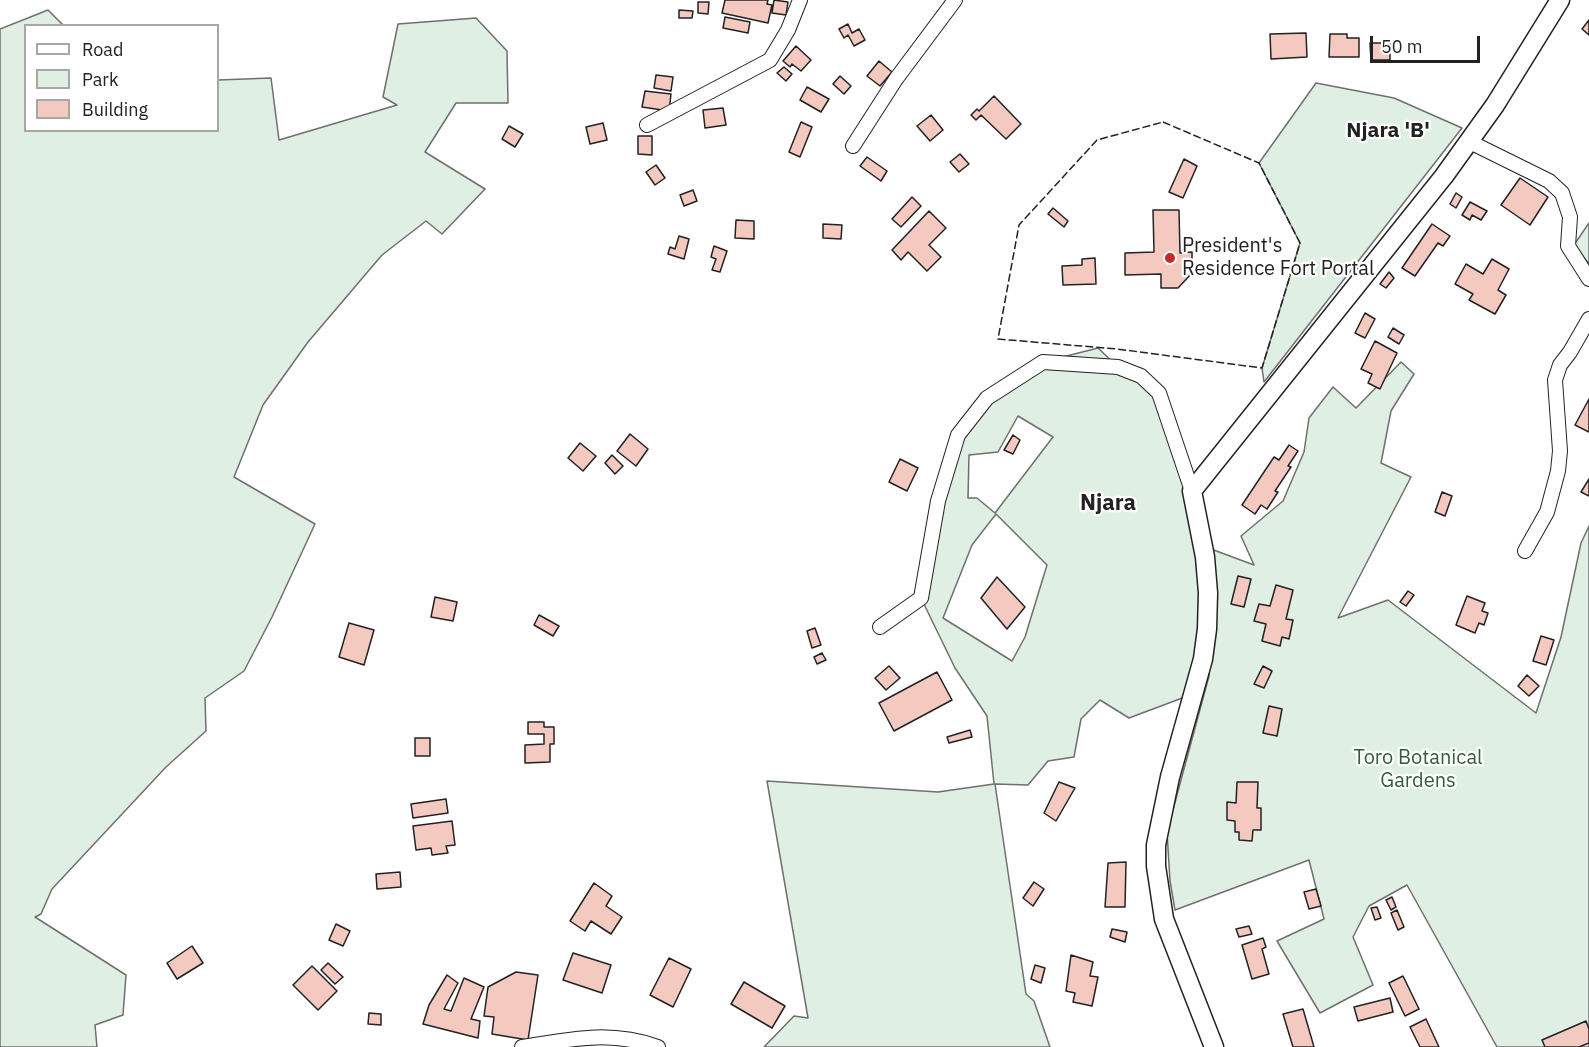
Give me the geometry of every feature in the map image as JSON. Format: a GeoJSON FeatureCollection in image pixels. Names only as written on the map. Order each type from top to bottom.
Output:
{"type":"FeatureCollection","features":[{"type":"Feature","properties":{"kind":"main road"},"geometry":{"type":"LineString","coordinates":[[1214,1047],[1164,919],[1156,866],[1156,845],[1170,777],[1203,659],[1207,629],[1209,593],[1205,557],[1192,491],[1365,277],[1470,142],[1560,0]]}},
{"type":"Feature","properties":{"kind":"street"},"geometry":{"type":"LineString","coordinates":[[647,124],[770,60],[788,30],[800,0]]}},
{"type":"Feature","properties":{"kind":"street"},"geometry":{"type":"LineString","coordinates":[[853,146],[896,79],[955,0]]}},
{"type":"Feature","properties":{"kind":"street"},"geometry":{"type":"LineString","coordinates":[[1470,142],[1549,181],[1562,193],[1570,217],[1568,246],[1589,279]]}},
{"type":"Feature","properties":{"kind":"street"},"geometry":{"type":"LineString","coordinates":[[1525,551],[1547,512],[1558,471],[1560,451],[1555,380],[1560,365],[1589,319]]}},
{"type":"Feature","properties":{"kind":"street"},"geometry":{"type":"LineString","coordinates":[[880,627],[921,598],[938,501],[958,435],[987,398],[1043,362],[1118,367],[1141,375],[1159,393],[1192,491]]}},
{"type":"Feature","properties":{"kind":"street"},"geometry":{"type":"LineString","coordinates":[[522,1047],[576,1038],[619,1036],[658,1047]]}},
{"type":"Feature","properties":{"kind":"green space"},"geometry":{"type":"Polygon","coordinates":[[[48,10],[62,24],[24,24],[24,132],[219,132],[219,80],[271,78],[279,140],[397,105],[383,97],[398,24],[476,18],[507,51],[508,103],[456,103],[425,152],[485,189],[442,234],[426,221],[382,255],[308,342],[263,405],[234,477],[315,524],[244,671],[205,698],[206,731],[166,767],[52,889],[41,914],[35,917],[126,975],[123,1015],[95,1025],[97,1047],[0,1047],[0,29],[48,10]]]}},
{"type":"Feature","properties":{"kind":"green space"},"geometry":{"type":"Polygon","coordinates":[[[1316,83],[1394,98],[1462,128],[1264,382],[1262,368],[1300,243],[1259,163],[1316,83]]]}},
{"type":"Feature","properties":{"kind":"green space"},"geometry":{"type":"Polygon","coordinates":[[[1589,223],[1589,264],[1574,245],[1589,223]]]}},
{"type":"Feature","properties":{"kind":"green space"},"geometry":{"type":"Polygon","coordinates":[[[1098,348],[1118,367],[1153,386],[1205,557],[1193,694],[1129,718],[1100,700],[1081,719],[1074,757],[1048,761],[1028,785],[995,784],[1026,994],[1034,1001],[1050,1047],[764,1047],[794,1016],[808,1018],[767,781],[938,792],[994,784],[987,716],[955,668],[921,598],[958,435],[987,398],[1043,362],[1098,348]],[[1018,416],[998,452],[969,455],[968,498],[977,498],[995,513],[1053,437],[1018,416]],[[996,514],[972,545],[943,618],[1012,661],[1025,637],[1047,565],[996,514]]]}},
{"type":"Feature","properties":{"kind":"green space","name":"Toro Botanical Gardens"},"geometry":{"type":"Polygon","coordinates":[[[1401,362],[1414,374],[1391,411],[1381,463],[1411,477],[1338,618],[1388,600],[1536,713],[1561,637],[1581,543],[1589,526],[1589,1047],[1497,1047],[1407,885],[1369,906],[1353,937],[1373,985],[1320,1013],[1277,941],[1324,919],[1309,860],[1175,910],[1170,881],[1167,832],[1209,676],[1216,592],[1211,549],[1254,565],[1241,536],[1283,501],[1304,452],[1309,418],[1333,387],[1356,408],[1401,362]]]}},
{"type":"Feature","properties":{"kind":"building"},"geometry":{"type":"Polygon","coordinates":[[[725,0],[768,0],[767,4],[772,5],[768,23],[722,13],[725,0]]]}},
{"type":"Feature","properties":{"kind":"building"},"geometry":{"type":"Polygon","coordinates":[[[774,0],[788,2],[786,15],[772,13],[774,0]]]}},
{"type":"Feature","properties":{"kind":"building"},"geometry":{"type":"Polygon","coordinates":[[[698,2],[709,2],[708,14],[698,13],[698,2]]]}},
{"type":"Feature","properties":{"kind":"building"},"geometry":{"type":"Polygon","coordinates":[[[679,10],[693,11],[692,18],[679,18],[679,10]]]}},
{"type":"Feature","properties":{"kind":"building"},"geometry":{"type":"Polygon","coordinates":[[[725,17],[750,22],[748,33],[723,28],[725,17]]]}},
{"type":"Feature","properties":{"kind":"building"},"geometry":{"type":"Polygon","coordinates":[[[1589,20],[1589,35],[1582,29],[1589,20]]]}},
{"type":"Feature","properties":{"kind":"building"},"geometry":{"type":"Polygon","coordinates":[[[848,24],[852,33],[859,29],[865,40],[854,46],[848,35],[844,38],[839,29],[848,24]]]}},
{"type":"Feature","properties":{"kind":"building"},"geometry":{"type":"Polygon","coordinates":[[[1306,33],[1307,57],[1271,59],[1270,34],[1306,33]]]}},
{"type":"Feature","properties":{"kind":"building"},"geometry":{"type":"Polygon","coordinates":[[[1330,34],[1347,34],[1347,38],[1359,38],[1359,57],[1329,57],[1330,34]]]}},
{"type":"Feature","properties":{"kind":"building"},"geometry":{"type":"Polygon","coordinates":[[[1370,43],[1390,43],[1390,60],[1371,60],[1370,43]]]}},
{"type":"Feature","properties":{"kind":"building"},"geometry":{"type":"Polygon","coordinates":[[[796,46],[811,60],[801,71],[792,64],[790,67],[783,61],[796,46]]]}},
{"type":"Feature","properties":{"kind":"building"},"geometry":{"type":"Polygon","coordinates":[[[879,61],[892,72],[880,86],[867,76],[879,61]]]}},
{"type":"Feature","properties":{"kind":"building"},"geometry":{"type":"Polygon","coordinates":[[[784,67],[792,74],[786,81],[777,73],[784,67]]]}},
{"type":"Feature","properties":{"kind":"building"},"geometry":{"type":"Polygon","coordinates":[[[656,75],[673,77],[671,91],[654,88],[656,75]]]}},
{"type":"Feature","properties":{"kind":"building"},"geometry":{"type":"Polygon","coordinates":[[[840,76],[851,86],[844,94],[833,84],[840,76]]]}},
{"type":"Feature","properties":{"kind":"building"},"geometry":{"type":"Polygon","coordinates":[[[807,87],[829,99],[821,112],[800,100],[807,87]]]}},
{"type":"Feature","properties":{"kind":"building"},"geometry":{"type":"Polygon","coordinates":[[[645,91],[671,94],[669,111],[642,107],[645,91]]]}},
{"type":"Feature","properties":{"kind":"building"},"geometry":{"type":"Polygon","coordinates":[[[994,96],[1021,124],[1006,139],[981,115],[976,120],[971,115],[977,109],[979,111],[994,96]]]}},
{"type":"Feature","properties":{"kind":"building"},"geometry":{"type":"Polygon","coordinates":[[[723,108],[726,125],[705,128],[703,110],[723,108]]]}},
{"type":"Feature","properties":{"kind":"building"},"geometry":{"type":"Polygon","coordinates":[[[931,115],[943,130],[930,141],[917,126],[931,115]]]}},
{"type":"Feature","properties":{"kind":"building"},"geometry":{"type":"Polygon","coordinates":[[[801,122],[812,127],[800,157],[789,152],[801,122]]]}},
{"type":"Feature","properties":{"kind":"building"},"geometry":{"type":"Polygon","coordinates":[[[603,123],[607,140],[590,144],[586,127],[603,123]]]}},
{"type":"Feature","properties":{"kind":"building"},"geometry":{"type":"Polygon","coordinates":[[[509,126],[523,134],[515,147],[502,139],[509,126]]]}},
{"type":"Feature","properties":{"kind":"building"},"geometry":{"type":"Polygon","coordinates":[[[638,136],[652,136],[652,155],[638,154],[638,136]]]}},
{"type":"Feature","properties":{"kind":"building"},"geometry":{"type":"Polygon","coordinates":[[[960,154],[969,164],[959,172],[950,162],[960,154]]]}},
{"type":"Feature","properties":{"kind":"building"},"geometry":{"type":"Polygon","coordinates":[[[867,157],[887,171],[881,181],[860,166],[867,157]]]}},
{"type":"Feature","properties":{"kind":"building"},"geometry":{"type":"Polygon","coordinates":[[[1184,159],[1197,166],[1183,198],[1169,192],[1184,159]]]}},
{"type":"Feature","properties":{"kind":"building"},"geometry":{"type":"Polygon","coordinates":[[[656,165],[665,178],[655,185],[646,172],[656,165]]]}},
{"type":"Feature","properties":{"kind":"building"},"geometry":{"type":"Polygon","coordinates":[[[1520,178],[1548,197],[1530,225],[1501,205],[1520,178]]]}},
{"type":"Feature","properties":{"kind":"building"},"geometry":{"type":"Polygon","coordinates":[[[693,190],[697,201],[684,206],[680,195],[693,190]]]}},
{"type":"Feature","properties":{"kind":"building"},"geometry":{"type":"Polygon","coordinates":[[[1456,193],[1462,197],[1456,208],[1450,204],[1456,193]]]}},
{"type":"Feature","properties":{"kind":"building"},"geometry":{"type":"Polygon","coordinates":[[[912,197],[921,206],[901,227],[892,219],[912,197]]]}},
{"type":"Feature","properties":{"kind":"building"},"geometry":{"type":"Polygon","coordinates":[[[1470,202],[1487,211],[1481,220],[1472,215],[1470,220],[1462,215],[1470,202]]]}},
{"type":"Feature","properties":{"kind":"building"},"geometry":{"type":"Polygon","coordinates":[[[1053,208],[1068,221],[1064,227],[1048,214],[1053,208]]]}},
{"type":"Feature","properties":{"kind":"building"},"geometry":{"type":"Polygon","coordinates":[[[1153,210],[1179,210],[1180,253],[1192,252],[1192,273],[1178,288],[1161,288],[1161,274],[1125,275],[1125,253],[1154,252],[1153,210]]]}},
{"type":"Feature","properties":{"kind":"building"},"geometry":{"type":"Polygon","coordinates":[[[929,211],[946,228],[929,245],[941,257],[927,271],[908,252],[901,260],[892,250],[929,211]]]}},
{"type":"Feature","properties":{"kind":"building"},"geometry":{"type":"Polygon","coordinates":[[[736,220],[754,221],[754,239],[735,238],[736,220]]]}},
{"type":"Feature","properties":{"kind":"building"},"geometry":{"type":"Polygon","coordinates":[[[823,224],[842,225],[841,239],[823,238],[823,224]]]}},
{"type":"Feature","properties":{"kind":"building"},"geometry":{"type":"Polygon","coordinates":[[[1432,224],[1450,236],[1443,246],[1438,243],[1415,276],[1402,268],[1432,224]]]}},
{"type":"Feature","properties":{"kind":"building"},"geometry":{"type":"Polygon","coordinates":[[[679,236],[689,239],[684,259],[668,254],[670,247],[675,249],[679,236]]]}},
{"type":"Feature","properties":{"kind":"building"},"geometry":{"type":"Polygon","coordinates":[[[714,246],[727,251],[720,272],[712,270],[716,259],[711,257],[714,246]]]}},
{"type":"Feature","properties":{"kind":"building"},"geometry":{"type":"Polygon","coordinates":[[[1095,258],[1096,284],[1063,285],[1062,266],[1082,265],[1082,259],[1095,258]]]}},
{"type":"Feature","properties":{"kind":"building"},"geometry":{"type":"Polygon","coordinates":[[[1492,259],[1509,269],[1498,290],[1506,295],[1495,314],[1469,300],[1473,294],[1455,284],[1466,264],[1483,274],[1492,259]]]}},
{"type":"Feature","properties":{"kind":"building"},"geometry":{"type":"Polygon","coordinates":[[[1389,272],[1394,278],[1386,288],[1380,284],[1389,272]]]}},
{"type":"Feature","properties":{"kind":"building"},"geometry":{"type":"Polygon","coordinates":[[[1365,313],[1375,319],[1365,338],[1355,333],[1365,313]]]}},
{"type":"Feature","properties":{"kind":"building"},"geometry":{"type":"Polygon","coordinates":[[[1393,328],[1404,335],[1399,344],[1388,337],[1393,328]]]}},
{"type":"Feature","properties":{"kind":"building"},"geometry":{"type":"Polygon","coordinates":[[[1375,341],[1397,353],[1380,389],[1368,383],[1372,374],[1361,369],[1375,341]]]}},
{"type":"Feature","properties":{"kind":"building"},"geometry":{"type":"Polygon","coordinates":[[[1589,399],[1589,432],[1575,425],[1589,399]]]}},
{"type":"Feature","properties":{"kind":"building"},"geometry":{"type":"Polygon","coordinates":[[[630,434],[648,449],[636,466],[617,451],[630,434]]]}},
{"type":"Feature","properties":{"kind":"building"},"geometry":{"type":"Polygon","coordinates":[[[1013,435],[1020,440],[1013,454],[1004,450],[1013,435]]]}},
{"type":"Feature","properties":{"kind":"building"},"geometry":{"type":"Polygon","coordinates":[[[580,443],[596,456],[583,471],[568,458],[580,443]]]}},
{"type":"Feature","properties":{"kind":"building"},"geometry":{"type":"Polygon","coordinates":[[[1289,445],[1298,451],[1288,466],[1291,467],[1275,491],[1278,492],[1267,509],[1261,505],[1255,514],[1242,505],[1274,457],[1279,460],[1289,445]]]}},
{"type":"Feature","properties":{"kind":"building"},"geometry":{"type":"Polygon","coordinates":[[[612,455],[623,466],[615,474],[605,463],[612,455]]]}},
{"type":"Feature","properties":{"kind":"building"},"geometry":{"type":"Polygon","coordinates":[[[900,459],[918,468],[907,491],[889,482],[900,459]]]}},
{"type":"Feature","properties":{"kind":"building"},"geometry":{"type":"Polygon","coordinates":[[[1589,479],[1589,496],[1581,492],[1589,479]]]}},
{"type":"Feature","properties":{"kind":"building"},"geometry":{"type":"Polygon","coordinates":[[[1442,492],[1452,496],[1445,516],[1435,512],[1442,492]]]}},
{"type":"Feature","properties":{"kind":"building"},"geometry":{"type":"Polygon","coordinates":[[[1238,576],[1251,579],[1244,607],[1231,604],[1238,576]]]}},
{"type":"Feature","properties":{"kind":"building"},"geometry":{"type":"Polygon","coordinates":[[[997,577],[1025,607],[1007,629],[981,598],[997,577]]]}},
{"type":"Feature","properties":{"kind":"building"},"geometry":{"type":"Polygon","coordinates":[[[1276,585],[1293,590],[1286,619],[1293,620],[1289,639],[1282,637],[1280,646],[1262,641],[1266,624],[1254,621],[1259,604],[1270,606],[1276,585]]]}},
{"type":"Feature","properties":{"kind":"building"},"geometry":{"type":"Polygon","coordinates":[[[1408,591],[1414,595],[1406,606],[1400,602],[1408,591]]]}},
{"type":"Feature","properties":{"kind":"building"},"geometry":{"type":"Polygon","coordinates":[[[1467,596],[1485,603],[1482,611],[1488,613],[1484,625],[1479,623],[1475,633],[1456,625],[1467,596]]]}},
{"type":"Feature","properties":{"kind":"building"},"geometry":{"type":"Polygon","coordinates":[[[435,597],[457,602],[453,621],[431,617],[435,597]]]}},
{"type":"Feature","properties":{"kind":"building"},"geometry":{"type":"Polygon","coordinates":[[[539,615],[559,626],[553,636],[534,625],[539,615]]]}},
{"type":"Feature","properties":{"kind":"building"},"geometry":{"type":"Polygon","coordinates":[[[349,623],[374,630],[364,665],[339,657],[349,623]]]}},
{"type":"Feature","properties":{"kind":"building"},"geometry":{"type":"Polygon","coordinates":[[[815,628],[821,645],[812,648],[807,631],[815,628]]]}},
{"type":"Feature","properties":{"kind":"building"},"geometry":{"type":"Polygon","coordinates":[[[1541,636],[1554,640],[1546,665],[1533,661],[1541,636]]]}},
{"type":"Feature","properties":{"kind":"building"},"geometry":{"type":"Polygon","coordinates":[[[822,653],[826,660],[817,664],[814,657],[822,653]]]}},
{"type":"Feature","properties":{"kind":"building"},"geometry":{"type":"Polygon","coordinates":[[[889,666],[900,678],[886,690],[875,678],[889,666]]]}},
{"type":"Feature","properties":{"kind":"building"},"geometry":{"type":"Polygon","coordinates":[[[1263,666],[1272,671],[1264,688],[1254,684],[1263,666]]]}},
{"type":"Feature","properties":{"kind":"building"},"geometry":{"type":"Polygon","coordinates":[[[937,672],[952,700],[894,731],[879,703],[937,672]]]}},
{"type":"Feature","properties":{"kind":"building"},"geometry":{"type":"Polygon","coordinates":[[[1527,675],[1539,686],[1529,696],[1518,686],[1527,675]]]}},
{"type":"Feature","properties":{"kind":"building"},"geometry":{"type":"Polygon","coordinates":[[[1269,706],[1282,709],[1277,736],[1263,733],[1269,706]]]}},
{"type":"Feature","properties":{"kind":"building"},"geometry":{"type":"Polygon","coordinates":[[[528,722],[544,722],[544,727],[554,727],[554,744],[550,744],[550,762],[525,763],[525,745],[544,744],[544,734],[528,734],[528,722]]]}},
{"type":"Feature","properties":{"kind":"building"},"geometry":{"type":"Polygon","coordinates":[[[970,730],[972,737],[949,743],[947,737],[970,730]]]}},
{"type":"Feature","properties":{"kind":"building"},"geometry":{"type":"Polygon","coordinates":[[[415,738],[430,738],[430,756],[415,756],[415,738]]]}},
{"type":"Feature","properties":{"kind":"building"},"geometry":{"type":"Polygon","coordinates":[[[1059,782],[1075,788],[1056,821],[1044,813],[1059,782]]]}},
{"type":"Feature","properties":{"kind":"building"},"geometry":{"type":"Polygon","coordinates":[[[1237,782],[1258,782],[1257,808],[1261,808],[1261,830],[1253,830],[1252,841],[1239,840],[1239,832],[1235,832],[1235,821],[1227,820],[1227,802],[1236,803],[1237,782]]]}},
{"type":"Feature","properties":{"kind":"building"},"geometry":{"type":"Polygon","coordinates":[[[446,799],[448,813],[413,818],[411,804],[446,799]]]}},
{"type":"Feature","properties":{"kind":"building"},"geometry":{"type":"Polygon","coordinates":[[[452,821],[455,845],[446,846],[448,853],[432,855],[431,848],[416,850],[413,826],[452,821]]]}},
{"type":"Feature","properties":{"kind":"building"},"geometry":{"type":"Polygon","coordinates":[[[1126,862],[1125,907],[1105,907],[1108,863],[1126,862]]]}},
{"type":"Feature","properties":{"kind":"building"},"geometry":{"type":"Polygon","coordinates":[[[400,872],[401,887],[377,889],[376,874],[400,872]]]}},
{"type":"Feature","properties":{"kind":"building"},"geometry":{"type":"Polygon","coordinates":[[[1034,882],[1044,889],[1033,906],[1023,898],[1034,882]]]}},
{"type":"Feature","properties":{"kind":"building"},"geometry":{"type":"Polygon","coordinates":[[[594,883],[612,896],[606,906],[622,917],[611,934],[591,921],[585,931],[570,921],[594,883]]]}},
{"type":"Feature","properties":{"kind":"building"},"geometry":{"type":"Polygon","coordinates":[[[1316,889],[1321,906],[1309,909],[1304,892],[1316,889]]]}},
{"type":"Feature","properties":{"kind":"building"},"geometry":{"type":"Polygon","coordinates":[[[1392,897],[1396,907],[1391,910],[1386,900],[1392,897]]]}},
{"type":"Feature","properties":{"kind":"building"},"geometry":{"type":"Polygon","coordinates":[[[1377,907],[1381,918],[1375,920],[1371,908],[1377,907]]]}},
{"type":"Feature","properties":{"kind":"building"},"geometry":{"type":"Polygon","coordinates":[[[1397,910],[1404,927],[1398,930],[1391,913],[1397,910]]]}},
{"type":"Feature","properties":{"kind":"building"},"geometry":{"type":"Polygon","coordinates":[[[336,924],[350,931],[343,946],[329,940],[336,924]]]}},
{"type":"Feature","properties":{"kind":"building"},"geometry":{"type":"Polygon","coordinates":[[[1249,926],[1252,934],[1239,937],[1236,929],[1249,926]]]}},
{"type":"Feature","properties":{"kind":"building"},"geometry":{"type":"Polygon","coordinates":[[[1112,929],[1127,932],[1125,942],[1110,937],[1112,929]]]}},
{"type":"Feature","properties":{"kind":"building"},"geometry":{"type":"Polygon","coordinates":[[[1263,938],[1266,947],[1262,949],[1269,974],[1252,979],[1242,945],[1263,938]]]}},
{"type":"Feature","properties":{"kind":"building"},"geometry":{"type":"Polygon","coordinates":[[[192,946],[203,963],[177,979],[167,963],[192,946]]]}},
{"type":"Feature","properties":{"kind":"building"},"geometry":{"type":"Polygon","coordinates":[[[573,953],[611,965],[602,993],[563,980],[573,953]]]}},
{"type":"Feature","properties":{"kind":"building"},"geometry":{"type":"Polygon","coordinates":[[[1071,955],[1093,962],[1090,976],[1098,977],[1092,1006],[1073,1002],[1075,993],[1066,991],[1071,955]]]}},
{"type":"Feature","properties":{"kind":"building"},"geometry":{"type":"Polygon","coordinates":[[[669,958],[691,969],[673,1007],[650,995],[669,958]]]}},
{"type":"Feature","properties":{"kind":"building"},"geometry":{"type":"Polygon","coordinates":[[[328,963],[343,977],[335,984],[321,970],[328,963]]]}},
{"type":"Feature","properties":{"kind":"building"},"geometry":{"type":"Polygon","coordinates":[[[1035,965],[1045,968],[1041,983],[1031,979],[1035,965]]]}},
{"type":"Feature","properties":{"kind":"building"},"geometry":{"type":"Polygon","coordinates":[[[312,966],[337,991],[318,1010],[293,985],[312,966]]]}},
{"type":"Feature","properties":{"kind":"building"},"geometry":{"type":"Polygon","coordinates":[[[516,972],[538,975],[528,1040],[492,1034],[494,1017],[484,1016],[488,987],[516,972]]]}},
{"type":"Feature","properties":{"kind":"building"},"geometry":{"type":"Polygon","coordinates":[[[447,975],[458,983],[444,1009],[451,1011],[464,978],[484,987],[471,1019],[480,1021],[478,1038],[423,1024],[429,1005],[447,975]]]}},
{"type":"Feature","properties":{"kind":"building"},"geometry":{"type":"Polygon","coordinates":[[[1403,976],[1419,1009],[1405,1016],[1389,983],[1403,976]]]}},
{"type":"Feature","properties":{"kind":"building"},"geometry":{"type":"Polygon","coordinates":[[[744,982],[785,1006],[772,1028],[731,1004],[744,982]]]}},
{"type":"Feature","properties":{"kind":"building"},"geometry":{"type":"Polygon","coordinates":[[[1390,998],[1393,1012],[1358,1021],[1354,1007],[1390,998]]]}},
{"type":"Feature","properties":{"kind":"building"},"geometry":{"type":"Polygon","coordinates":[[[1303,1009],[1314,1047],[1293,1047],[1283,1014],[1303,1009]]]}},
{"type":"Feature","properties":{"kind":"building"},"geometry":{"type":"Polygon","coordinates":[[[369,1013],[381,1014],[381,1025],[368,1024],[369,1013]]]}},
{"type":"Feature","properties":{"kind":"building"},"geometry":{"type":"Polygon","coordinates":[[[1426,1019],[1439,1047],[1420,1047],[1410,1027],[1426,1019]]]}},
{"type":"Feature","properties":{"kind":"building"},"geometry":{"type":"Polygon","coordinates":[[[1586,1021],[1589,1029],[1589,1043],[1579,1047],[1545,1047],[1542,1040],[1586,1021]]]}},
{"type":"Feature","properties":{"kind":"fence"},"geometry":{"type":"LineString","coordinates":[[1163,122],[1259,163],[1300,243],[1262,368],[1117,349],[998,339],[1019,225],[1097,140],[1163,122]]}},
{"type":"Feature","properties":{"kind":"place","name":"President's Residence Fort Portal"},"geometry":{"type":"Point","coordinates":[1170,258]}},
{"type":"Feature","properties":{"kind":"district","name":"Njara 'B'"},"geometry":{"type":"Point","coordinates":[1388,131]}},
{"type":"Feature","properties":{"kind":"district","name":"Njara"},"geometry":{"type":"Point","coordinates":[1108,504]}}]}
